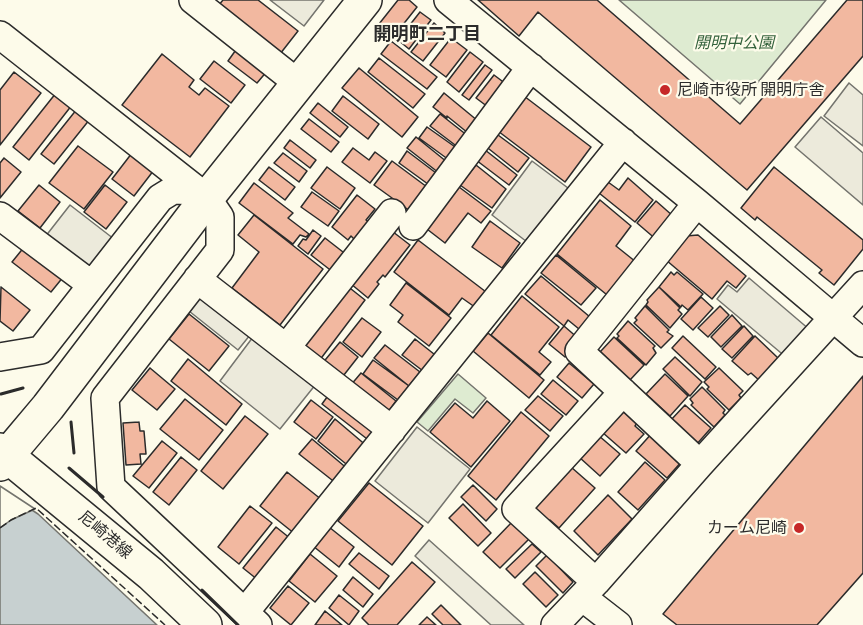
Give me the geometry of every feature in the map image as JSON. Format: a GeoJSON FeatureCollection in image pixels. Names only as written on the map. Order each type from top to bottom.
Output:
{"type":"FeatureCollection","features":[{"type":"Feature","properties":{"kind":"street"},"geometry":{"type":"LineString","coordinates":[[193,0],[299,84]]}},
{"type":"Feature","properties":{"kind":"street"},"geometry":{"type":"LineString","coordinates":[[2,456],[78,367],[203,195],[299,84],[365,0]]}},
{"type":"Feature","properties":{"kind":"street"},"geometry":{"type":"LineString","coordinates":[[448,0],[697,203],[863,343]]}},
{"type":"Feature","properties":{"kind":"street"},"geometry":{"type":"LineString","coordinates":[[0,35],[203,195],[220,217],[220,250],[105,398],[111,487],[252,619],[392,430],[623,142]]}},
{"type":"Feature","properties":{"kind":"street"},"geometry":{"type":"LineString","coordinates":[[286,348],[402,219],[531,67]]}},
{"type":"Feature","properties":{"kind":"street"},"geometry":{"type":"LineString","coordinates":[[0,357],[41,351],[160,198],[173,190],[203,195]]}},
{"type":"Feature","properties":{"kind":"street"},"geometry":{"type":"LineString","coordinates":[[697,203],[579,351],[700,464]]}},
{"type":"Feature","properties":{"kind":"street"},"geometry":{"type":"LineString","coordinates":[[0,216],[92,285]]}},
{"type":"Feature","properties":{"kind":"street"},"geometry":{"type":"LineString","coordinates":[[197,279],[392,430]]}},
{"type":"Feature","properties":{"kind":"street"},"geometry":{"type":"LineString","coordinates":[[555,625],[863,285]]}},
{"type":"Feature","properties":{"kind":"street"},"geometry":{"type":"LineString","coordinates":[[618,625],[516,509],[623,392]]}},
{"type":"Feature","properties":{"kind":"street","name":"尼崎港線"},"geometry":{"type":"LineString","coordinates":[[2,456],[151,574],[205,625]]}},
{"type":"Feature","properties":{"kind":"green space","name":"開明中公園"},"geometry":{"type":"Polygon","coordinates":[[[619,0],[826,0],[740,104],[619,0]]]}},
{"type":"Feature","properties":{"kind":"green space"},"geometry":{"type":"Polygon","coordinates":[[[458,374],[486,398],[473,413],[455,399],[428,431],[417,422],[458,374]]]}},
{"type":"Feature","properties":{"kind":"shaded area"},"geometry":{"type":"Polygon","coordinates":[[[270,0],[324,0],[304,26],[270,0]]]}},
{"type":"Feature","properties":{"kind":"shaded area"},"geometry":{"type":"Polygon","coordinates":[[[849,83],[863,95],[863,146],[824,116],[849,83]]]}},
{"type":"Feature","properties":{"kind":"shaded area"},"geometry":{"type":"Polygon","coordinates":[[[821,117],[863,153],[863,205],[795,147],[821,117]]]}},
{"type":"Feature","properties":{"kind":"shaded area"},"geometry":{"type":"Polygon","coordinates":[[[532,161],[572,191],[531,245],[492,215],[532,161]]]}},
{"type":"Feature","properties":{"kind":"shaded area"},"geometry":{"type":"Polygon","coordinates":[[[70,205],[114,239],[89,271],[45,237],[70,205]]]}},
{"type":"Feature","properties":{"kind":"shaded area"},"geometry":{"type":"Polygon","coordinates":[[[749,278],[810,330],[787,358],[717,299],[728,285],[737,292],[749,278]]]}},
{"type":"Feature","properties":{"kind":"shaded area"},"geometry":{"type":"Polygon","coordinates":[[[201,297],[250,335],[238,350],[189,311],[201,297]]]}},
{"type":"Feature","properties":{"kind":"shaded area"},"geometry":{"type":"Polygon","coordinates":[[[253,337],[316,384],[280,429],[220,381],[253,337]]]}},
{"type":"Feature","properties":{"kind":"shaded area"},"geometry":{"type":"Polygon","coordinates":[[[417,427],[470,469],[428,523],[375,481],[417,427]]]}},
{"type":"Feature","properties":{"kind":"shaded area"},"geometry":{"type":"Polygon","coordinates":[[[0,489],[38,514],[157,625],[0,625],[0,489]]]}},
{"type":"Feature","properties":{"kind":"shaded area"},"geometry":{"type":"Polygon","coordinates":[[[429,540],[524,625],[491,625],[415,556],[429,540]]]}},
{"type":"Feature","properties":{"kind":"pier"},"geometry":{"type":"Polygon","coordinates":[[[0,486],[35,509],[0,528],[0,486]]]}},
{"type":"Feature","properties":{"kind":"building"},"geometry":{"type":"Polygon","coordinates":[[[223,0],[258,0],[298,31],[280,54],[218,6],[223,0]]]}},
{"type":"Feature","properties":{"kind":"building"},"geometry":{"type":"Polygon","coordinates":[[[398,0],[409,0],[417,7],[394,36],[379,24],[398,0]]]}},
{"type":"Feature","properties":{"kind":"building","name":"尼崎市役所 開明庁舎"},"geometry":{"type":"Polygon","coordinates":[[[478,0],[597,0],[740,124],[847,0],[863,0],[863,56],[747,190],[538,12],[519,36],[478,0]]]}},
{"type":"Feature","properties":{"kind":"building"},"geometry":{"type":"Polygon","coordinates":[[[420,12],[431,20],[409,49],[398,40],[420,12]]]}},
{"type":"Feature","properties":{"kind":"building"},"geometry":{"type":"Polygon","coordinates":[[[434,23],[445,33],[423,61],[411,52],[434,23]]]}},
{"type":"Feature","properties":{"kind":"building"},"geometry":{"type":"Polygon","coordinates":[[[451,38],[467,50],[446,77],[430,65],[451,38]]]}},
{"type":"Feature","properties":{"kind":"building"},"geometry":{"type":"Polygon","coordinates":[[[391,41],[437,77],[427,89],[381,54],[391,41]]]}},
{"type":"Feature","properties":{"kind":"building"},"geometry":{"type":"Polygon","coordinates":[[[238,47],[268,70],[257,83],[228,61],[238,47]]]}},
{"type":"Feature","properties":{"kind":"building"},"geometry":{"type":"Polygon","coordinates":[[[470,52],[483,62],[459,92],[447,82],[470,52]]]}},
{"type":"Feature","properties":{"kind":"building"},"geometry":{"type":"Polygon","coordinates":[[[162,54],[194,80],[189,87],[199,95],[205,88],[229,106],[190,157],[122,105],[162,54]]]}},
{"type":"Feature","properties":{"kind":"building"},"geometry":{"type":"Polygon","coordinates":[[[379,58],[425,94],[413,108],[368,72],[379,58]]]}},
{"type":"Feature","properties":{"kind":"building"},"geometry":{"type":"Polygon","coordinates":[[[214,61],[245,85],[231,103],[200,79],[214,61]]]}},
{"type":"Feature","properties":{"kind":"building"},"geometry":{"type":"Polygon","coordinates":[[[485,65],[492,70],[469,100],[462,95],[485,65]]]}},
{"type":"Feature","properties":{"kind":"building"},"geometry":{"type":"Polygon","coordinates":[[[359,68],[418,117],[402,137],[342,88],[359,68]]]}},
{"type":"Feature","properties":{"kind":"building"},"geometry":{"type":"Polygon","coordinates":[[[14,72],[41,93],[0,145],[0,90],[14,72]]]}},
{"type":"Feature","properties":{"kind":"building"},"geometry":{"type":"Polygon","coordinates":[[[494,75],[506,84],[488,107],[476,98],[494,75]]]}},
{"type":"Feature","properties":{"kind":"building"},"geometry":{"type":"Polygon","coordinates":[[[56,93],[72,105],[29,160],[13,147],[56,93]]]}},
{"type":"Feature","properties":{"kind":"building"},"geometry":{"type":"Polygon","coordinates":[[[444,93],[478,121],[468,133],[433,107],[444,93]]]}},
{"type":"Feature","properties":{"kind":"building"},"geometry":{"type":"Polygon","coordinates":[[[520,93],[591,147],[565,182],[494,128],[520,93]]]}},
{"type":"Feature","properties":{"kind":"building"},"geometry":{"type":"Polygon","coordinates":[[[343,96],[379,124],[368,139],[332,111],[343,96]]]}},
{"type":"Feature","properties":{"kind":"building"},"geometry":{"type":"Polygon","coordinates":[[[318,103],[348,127],[340,137],[310,113],[318,103]]]}},
{"type":"Feature","properties":{"kind":"building"},"geometry":{"type":"Polygon","coordinates":[[[77,109],[90,119],[54,164],[41,154],[77,109]]]}},
{"type":"Feature","properties":{"kind":"building"},"geometry":{"type":"Polygon","coordinates":[[[440,114],[468,136],[459,148],[430,126],[440,114]]]}},
{"type":"Feature","properties":{"kind":"building"},"geometry":{"type":"Polygon","coordinates":[[[309,119],[339,142],[331,152],[301,129],[309,119]]]}},
{"type":"Feature","properties":{"kind":"building"},"geometry":{"type":"Polygon","coordinates":[[[427,127],[458,149],[449,160],[419,138],[427,127]]]}},
{"type":"Feature","properties":{"kind":"building"},"geometry":{"type":"Polygon","coordinates":[[[494,132],[529,158],[518,172],[484,145],[494,132]]]}},
{"type":"Feature","properties":{"kind":"building"},"geometry":{"type":"Polygon","coordinates":[[[416,137],[447,162],[439,173],[407,148],[416,137]]]}},
{"type":"Feature","properties":{"kind":"building"},"geometry":{"type":"Polygon","coordinates":[[[290,140],[316,160],[310,168],[284,148],[290,140]]]}},
{"type":"Feature","properties":{"kind":"building"},"geometry":{"type":"Polygon","coordinates":[[[78,146],[113,172],[84,209],[49,183],[78,146]]]}},
{"type":"Feature","properties":{"kind":"building"},"geometry":{"type":"Polygon","coordinates":[[[480,146],[517,175],[509,185],[472,157],[480,146]]]}},
{"type":"Feature","properties":{"kind":"building"},"geometry":{"type":"Polygon","coordinates":[[[353,148],[369,160],[375,152],[387,161],[370,183],[342,162],[353,148]]]}},
{"type":"Feature","properties":{"kind":"building"},"geometry":{"type":"Polygon","coordinates":[[[407,151],[440,176],[432,187],[399,163],[407,151]]]}},
{"type":"Feature","properties":{"kind":"building"},"geometry":{"type":"Polygon","coordinates":[[[132,153],[154,170],[134,196],[112,179],[132,153]]]}},
{"type":"Feature","properties":{"kind":"building"},"geometry":{"type":"Polygon","coordinates":[[[283,153],[307,171],[299,182],[274,163],[283,153]]]}},
{"type":"Feature","properties":{"kind":"building"},"geometry":{"type":"Polygon","coordinates":[[[4,158],[21,172],[0,198],[0,163],[4,158]]]}},
{"type":"Feature","properties":{"kind":"building"},"geometry":{"type":"Polygon","coordinates":[[[392,161],[427,187],[410,211],[374,185],[392,161]]]}},
{"type":"Feature","properties":{"kind":"building"},"geometry":{"type":"Polygon","coordinates":[[[476,165],[506,189],[492,208],[460,185],[476,165]]]}},
{"type":"Feature","properties":{"kind":"building"},"geometry":{"type":"Polygon","coordinates":[[[269,167],[295,187],[285,200],[259,180],[269,167]]]}},
{"type":"Feature","properties":{"kind":"building"},"geometry":{"type":"Polygon","coordinates":[[[327,167],[355,188],[340,209],[311,188],[327,167]]]}},
{"type":"Feature","properties":{"kind":"building"},"geometry":{"type":"Polygon","coordinates":[[[774,167],[863,240],[863,249],[834,285],[819,273],[822,270],[757,217],[755,220],[741,208],[774,167]]]}},
{"type":"Feature","properties":{"kind":"building"},"geometry":{"type":"Polygon","coordinates":[[[628,178],[653,200],[635,222],[599,193],[608,182],[619,190],[628,178]]]}},
{"type":"Feature","properties":{"kind":"building"},"geometry":{"type":"Polygon","coordinates":[[[254,183],[293,213],[288,218],[309,234],[306,237],[300,235],[293,244],[239,203],[254,183]]]}},
{"type":"Feature","properties":{"kind":"building"},"geometry":{"type":"Polygon","coordinates":[[[455,184],[491,211],[481,223],[468,213],[445,243],[423,226],[455,184]]]}},
{"type":"Feature","properties":{"kind":"building"},"geometry":{"type":"Polygon","coordinates":[[[39,185],[60,202],[40,228],[18,211],[39,185]]]}},
{"type":"Feature","properties":{"kind":"building"},"geometry":{"type":"Polygon","coordinates":[[[105,185],[127,202],[106,229],[84,212],[105,185]]]}},
{"type":"Feature","properties":{"kind":"building"},"geometry":{"type":"Polygon","coordinates":[[[312,192],[339,211],[328,226],[301,207],[312,192]]]}},
{"type":"Feature","properties":{"kind":"building"},"geometry":{"type":"Polygon","coordinates":[[[357,195],[375,209],[366,220],[370,223],[356,241],[351,236],[348,240],[332,227],[357,195]]]}},
{"type":"Feature","properties":{"kind":"building"},"geometry":{"type":"Polygon","coordinates":[[[600,200],[631,226],[616,246],[636,262],[612,299],[557,254],[600,200]]]}},
{"type":"Feature","properties":{"kind":"building"},"geometry":{"type":"Polygon","coordinates":[[[656,201],[673,216],[658,241],[637,223],[656,201]]]}},
{"type":"Feature","properties":{"kind":"building"},"geometry":{"type":"Polygon","coordinates":[[[254,215],[323,269],[280,325],[232,288],[259,252],[238,235],[254,215]]]}},
{"type":"Feature","properties":{"kind":"building"},"geometry":{"type":"Polygon","coordinates":[[[490,221],[520,243],[502,268],[472,247],[490,221]]]}},
{"type":"Feature","properties":{"kind":"building"},"geometry":{"type":"Polygon","coordinates":[[[388,228],[410,245],[385,277],[383,275],[377,282],[379,284],[368,298],[345,279],[388,228]]]}},
{"type":"Feature","properties":{"kind":"building"},"geometry":{"type":"Polygon","coordinates":[[[313,230],[321,236],[308,254],[298,246],[313,230]]]}},
{"type":"Feature","properties":{"kind":"building"},"geometry":{"type":"Polygon","coordinates":[[[698,235],[746,276],[736,288],[727,281],[712,299],[666,260],[686,236],[698,235]]]}},
{"type":"Feature","properties":{"kind":"building"},"geometry":{"type":"Polygon","coordinates":[[[325,238],[352,259],[338,276],[311,255],[325,238]]]}},
{"type":"Feature","properties":{"kind":"building"},"geometry":{"type":"Polygon","coordinates":[[[418,240],[490,295],[479,310],[462,298],[449,315],[394,272],[418,240]]]}},
{"type":"Feature","properties":{"kind":"building"},"geometry":{"type":"Polygon","coordinates":[[[25,246],[64,276],[51,292],[12,262],[25,246]]]}},
{"type":"Feature","properties":{"kind":"building"},"geometry":{"type":"Polygon","coordinates":[[[556,255],[596,288],[581,305],[541,273],[556,255]]]}},
{"type":"Feature","properties":{"kind":"building"},"geometry":{"type":"Polygon","coordinates":[[[671,272],[674,275],[677,272],[703,294],[688,310],[682,305],[681,307],[659,287],[671,272]]]}},
{"type":"Feature","properties":{"kind":"building"},"geometry":{"type":"Polygon","coordinates":[[[541,276],[590,317],[579,329],[568,320],[564,326],[525,294],[541,276]]]}},
{"type":"Feature","properties":{"kind":"building"},"geometry":{"type":"Polygon","coordinates":[[[406,283],[451,318],[429,346],[398,322],[403,315],[390,305],[406,283]]]}},
{"type":"Feature","properties":{"kind":"building"},"geometry":{"type":"Polygon","coordinates":[[[346,285],[365,300],[316,365],[297,350],[346,285]]]}},
{"type":"Feature","properties":{"kind":"building"},"geometry":{"type":"Polygon","coordinates":[[[1,287],[30,310],[13,331],[0,321],[1,287]]]}},
{"type":"Feature","properties":{"kind":"building"},"geometry":{"type":"Polygon","coordinates":[[[659,287],[680,308],[678,310],[682,314],[670,328],[646,305],[647,300],[659,287]]]}},
{"type":"Feature","properties":{"kind":"building"},"geometry":{"type":"Polygon","coordinates":[[[522,296],[559,327],[539,352],[551,362],[540,375],[491,335],[522,296]]]}},
{"type":"Feature","properties":{"kind":"building"},"geometry":{"type":"Polygon","coordinates":[[[701,297],[713,308],[693,330],[681,319],[701,297]]]}},
{"type":"Feature","properties":{"kind":"building"},"geometry":{"type":"Polygon","coordinates":[[[645,306],[673,336],[661,348],[634,323],[637,320],[635,318],[645,306]]]}},
{"type":"Feature","properties":{"kind":"building"},"geometry":{"type":"Polygon","coordinates":[[[720,306],[729,315],[708,337],[698,328],[720,306]]]}},
{"type":"Feature","properties":{"kind":"building"},"geometry":{"type":"Polygon","coordinates":[[[189,314],[229,346],[209,371],[169,339],[189,314]]]}},
{"type":"Feature","properties":{"kind":"building"},"geometry":{"type":"Polygon","coordinates":[[[732,315],[742,326],[721,347],[711,337],[732,315]]]}},
{"type":"Feature","properties":{"kind":"building"},"geometry":{"type":"Polygon","coordinates":[[[362,318],[381,332],[362,357],[343,342],[362,318]]]}},
{"type":"Feature","properties":{"kind":"building"},"geometry":{"type":"Polygon","coordinates":[[[628,321],[655,346],[653,348],[656,353],[646,365],[617,338],[619,336],[617,334],[628,321]]]}},
{"type":"Feature","properties":{"kind":"building"},"geometry":{"type":"Polygon","coordinates":[[[564,326],[579,339],[565,357],[549,344],[564,326]]]}},
{"type":"Feature","properties":{"kind":"building"},"geometry":{"type":"Polygon","coordinates":[[[744,326],[753,336],[732,358],[722,349],[744,326]]]}},
{"type":"Feature","properties":{"kind":"building"},"geometry":{"type":"Polygon","coordinates":[[[488,333],[544,380],[529,398],[473,351],[488,333]]]}},
{"type":"Feature","properties":{"kind":"building"},"geometry":{"type":"Polygon","coordinates":[[[683,336],[716,367],[705,379],[672,348],[683,336]]]}},
{"type":"Feature","properties":{"kind":"building"},"geometry":{"type":"Polygon","coordinates":[[[755,336],[778,358],[760,381],[751,373],[748,375],[732,361],[755,336]]]}},
{"type":"Feature","properties":{"kind":"building"},"geometry":{"type":"Polygon","coordinates":[[[614,337],[644,365],[630,380],[600,352],[614,337]]]}},
{"type":"Feature","properties":{"kind":"building"},"geometry":{"type":"Polygon","coordinates":[[[415,339],[439,358],[427,374],[402,355],[415,339]]]}},
{"type":"Feature","properties":{"kind":"building"},"geometry":{"type":"Polygon","coordinates":[[[340,342],[358,357],[340,380],[321,365],[340,342]]]}},
{"type":"Feature","properties":{"kind":"building"},"geometry":{"type":"Polygon","coordinates":[[[385,345],[420,372],[409,386],[374,358],[385,345]]]}},
{"type":"Feature","properties":{"kind":"building"},"geometry":{"type":"Polygon","coordinates":[[[675,357],[702,382],[690,396],[663,369],[675,357]]]}},
{"type":"Feature","properties":{"kind":"building"},"geometry":{"type":"Polygon","coordinates":[[[188,359],[242,404],[226,425],[171,381],[188,359]]]}},
{"type":"Feature","properties":{"kind":"building"},"geometry":{"type":"Polygon","coordinates":[[[373,360],[409,386],[398,400],[363,374],[373,360]]]}},
{"type":"Feature","properties":{"kind":"building"},"geometry":{"type":"Polygon","coordinates":[[[569,363],[594,384],[582,398],[557,377],[569,363]]]}},
{"type":"Feature","properties":{"kind":"building"},"geometry":{"type":"Polygon","coordinates":[[[150,368],[175,389],[157,410],[132,390],[150,368]]]}},
{"type":"Feature","properties":{"kind":"building"},"geometry":{"type":"Polygon","coordinates":[[[719,368],[743,391],[739,395],[741,398],[729,410],[707,389],[709,387],[704,382],[719,368]]]}},
{"type":"Feature","properties":{"kind":"building"},"geometry":{"type":"Polygon","coordinates":[[[361,373],[396,401],[386,415],[350,386],[361,373]]]}},
{"type":"Feature","properties":{"kind":"building"},"geometry":{"type":"Polygon","coordinates":[[[665,374],[688,396],[670,416],[646,394],[665,374]]]}},
{"type":"Feature","properties":{"kind":"building","name":"カーム尼崎"},"geometry":{"type":"Polygon","coordinates":[[[863,376],[863,573],[817,625],[677,625],[663,614],[863,376]]]}},
{"type":"Feature","properties":{"kind":"building"},"geometry":{"type":"Polygon","coordinates":[[[553,380],[578,401],[566,415],[541,394],[553,380]]]}},
{"type":"Feature","properties":{"kind":"building"},"geometry":{"type":"Polygon","coordinates":[[[702,387],[725,410],[723,413],[725,415],[714,427],[691,405],[693,403],[690,399],[702,387]]]}},
{"type":"Feature","properties":{"kind":"building"},"geometry":{"type":"Polygon","coordinates":[[[330,393],[380,431],[371,442],[322,404],[330,393]]]}},
{"type":"Feature","properties":{"kind":"building"},"geometry":{"type":"Polygon","coordinates":[[[538,396],[563,416],[550,431],[525,410],[538,396]]]}},
{"type":"Feature","properties":{"kind":"building"},"geometry":{"type":"Polygon","coordinates":[[[185,399],[223,430],[199,460],[160,429],[185,399]]]}},
{"type":"Feature","properties":{"kind":"building"},"geometry":{"type":"Polygon","coordinates":[[[311,400],[333,417],[316,439],[294,422],[311,400]]]}},
{"type":"Feature","properties":{"kind":"building"},"geometry":{"type":"Polygon","coordinates":[[[487,401],[510,421],[471,467],[430,432],[455,403],[473,418],[487,401]]]}},
{"type":"Feature","properties":{"kind":"building"},"geometry":{"type":"Polygon","coordinates":[[[685,405],[711,428],[696,445],[670,421],[685,405]]]}},
{"type":"Feature","properties":{"kind":"building"},"geometry":{"type":"Polygon","coordinates":[[[622,410],[637,423],[635,426],[644,434],[626,453],[602,432],[622,410]]]}},
{"type":"Feature","properties":{"kind":"building"},"geometry":{"type":"Polygon","coordinates":[[[521,412],[549,436],[496,500],[468,476],[521,412]]]}},
{"type":"Feature","properties":{"kind":"building"},"geometry":{"type":"Polygon","coordinates":[[[245,416],[268,434],[223,489],[201,471],[245,416]]]}},
{"type":"Feature","properties":{"kind":"building"},"geometry":{"type":"Polygon","coordinates":[[[335,419],[368,447],[351,468],[318,441],[335,419]]]}},
{"type":"Feature","properties":{"kind":"building"},"geometry":{"type":"Polygon","coordinates":[[[139,422],[140,431],[144,431],[146,454],[140,454],[141,464],[126,465],[123,423],[139,422]]]}},
{"type":"Feature","properties":{"kind":"building"},"geometry":{"type":"Polygon","coordinates":[[[653,432],[683,460],[667,478],[636,451],[653,432]]]}},
{"type":"Feature","properties":{"kind":"building"},"geometry":{"type":"Polygon","coordinates":[[[598,435],[620,454],[600,476],[579,457],[598,435]]]}},
{"type":"Feature","properties":{"kind":"building"},"geometry":{"type":"Polygon","coordinates":[[[312,439],[349,470],[337,484],[299,454],[312,439]]]}},
{"type":"Feature","properties":{"kind":"building"},"geometry":{"type":"Polygon","coordinates":[[[162,441],[177,453],[149,488],[133,476],[162,441]]]}},
{"type":"Feature","properties":{"kind":"building"},"geometry":{"type":"Polygon","coordinates":[[[181,457],[197,470],[169,505],[153,492],[181,457]]]}},
{"type":"Feature","properties":{"kind":"building"},"geometry":{"type":"Polygon","coordinates":[[[645,462],[665,480],[638,510],[618,492],[645,462]]]}},
{"type":"Feature","properties":{"kind":"building"},"geometry":{"type":"Polygon","coordinates":[[[571,467],[595,488],[559,528],[550,520],[547,523],[533,510],[571,467]]]}},
{"type":"Feature","properties":{"kind":"building"},"geometry":{"type":"Polygon","coordinates":[[[287,472],[322,500],[295,534],[260,506],[287,472]]]}},
{"type":"Feature","properties":{"kind":"building"},"geometry":{"type":"Polygon","coordinates":[[[369,483],[423,526],[392,565],[338,521],[369,483]]]}},
{"type":"Feature","properties":{"kind":"building"},"geometry":{"type":"Polygon","coordinates":[[[473,485],[497,509],[486,521],[461,497],[473,485]]]}},
{"type":"Feature","properties":{"kind":"building"},"geometry":{"type":"Polygon","coordinates":[[[608,495],[632,519],[598,555],[574,531],[608,495]]]}},
{"type":"Feature","properties":{"kind":"building"},"geometry":{"type":"Polygon","coordinates":[[[463,504],[491,533],[478,546],[449,518],[463,504]]]}},
{"type":"Feature","properties":{"kind":"building"},"geometry":{"type":"Polygon","coordinates":[[[250,506],[272,523],[239,564],[218,547],[250,506]]]}},
{"type":"Feature","properties":{"kind":"building"},"geometry":{"type":"Polygon","coordinates":[[[513,521],[530,538],[500,568],[483,552],[513,521]]]}},
{"type":"Feature","properties":{"kind":"building"},"geometry":{"type":"Polygon","coordinates":[[[276,527],[291,539],[258,580],[243,568],[276,527]]]}},
{"type":"Feature","properties":{"kind":"building"},"geometry":{"type":"Polygon","coordinates":[[[329,527],[354,547],[339,567],[313,546],[329,527]]]}},
{"type":"Feature","properties":{"kind":"building"},"geometry":{"type":"Polygon","coordinates":[[[532,544],[541,552],[515,578],[506,569],[532,544]]]}},
{"type":"Feature","properties":{"kind":"building"},"geometry":{"type":"Polygon","coordinates":[[[359,553],[389,576],[379,589],[349,564],[359,553]]]}},
{"type":"Feature","properties":{"kind":"building"},"geometry":{"type":"Polygon","coordinates":[[[310,554],[337,576],[315,602],[289,581],[310,554]]]}},
{"type":"Feature","properties":{"kind":"building"},"geometry":{"type":"Polygon","coordinates":[[[547,555],[573,582],[563,593],[536,566],[547,555]]]}},
{"type":"Feature","properties":{"kind":"building"},"geometry":{"type":"Polygon","coordinates":[[[412,562],[435,582],[397,625],[369,625],[362,618],[412,562]]]}},
{"type":"Feature","properties":{"kind":"building"},"geometry":{"type":"Polygon","coordinates":[[[535,572],[558,595],[546,607],[523,584],[535,572]]]}},
{"type":"Feature","properties":{"kind":"building"},"geometry":{"type":"Polygon","coordinates":[[[353,577],[373,594],[363,607],[343,590],[353,577]]]}},
{"type":"Feature","properties":{"kind":"building"},"geometry":{"type":"Polygon","coordinates":[[[288,586],[309,603],[291,625],[270,608],[288,586]]]}},
{"type":"Feature","properties":{"kind":"building"},"geometry":{"type":"Polygon","coordinates":[[[339,595],[359,611],[349,625],[329,608],[339,595]]]}},
{"type":"Feature","properties":{"kind":"building"},"geometry":{"type":"Polygon","coordinates":[[[441,605],[461,625],[443,625],[432,614],[441,605]]]}},
{"type":"Feature","properties":{"kind":"building"},"geometry":{"type":"Polygon","coordinates":[[[325,611],[342,625],[315,625],[325,611]]]}},
{"type":"Feature","properties":{"kind":"building"},"geometry":{"type":"Polygon","coordinates":[[[427,617],[436,625],[419,625],[427,617]]]}},
{"type":"Feature","properties":{"kind":"fence"},"geometry":{"type":"LineString","coordinates":[[0,528],[36,508],[165,625]]}},
{"type":"Feature","properties":{"kind":"wall"},"geometry":{"type":"LineString","coordinates":[[1,394],[23,388]]}},
{"type":"Feature","properties":{"kind":"wall"},"geometry":{"type":"LineString","coordinates":[[71,422],[74,453]]}},
{"type":"Feature","properties":{"kind":"wall"},"geometry":{"type":"LineString","coordinates":[[69,468],[103,497]]}},
{"type":"Feature","properties":{"kind":"wall"},"geometry":{"type":"LineString","coordinates":[[202,590],[238,625]]}},
{"type":"Feature","properties":{"kind":"place","name":"尼崎市役所 開明庁舎"},"geometry":{"type":"Point","coordinates":[665,90]}},
{"type":"Feature","properties":{"kind":"place","name":"カーム尼崎"},"geometry":{"type":"Point","coordinates":[799,528]}},
{"type":"Feature","properties":{"kind":"district","name":"開明町二丁目"},"geometry":{"type":"Point","coordinates":[427,35]}}]}
